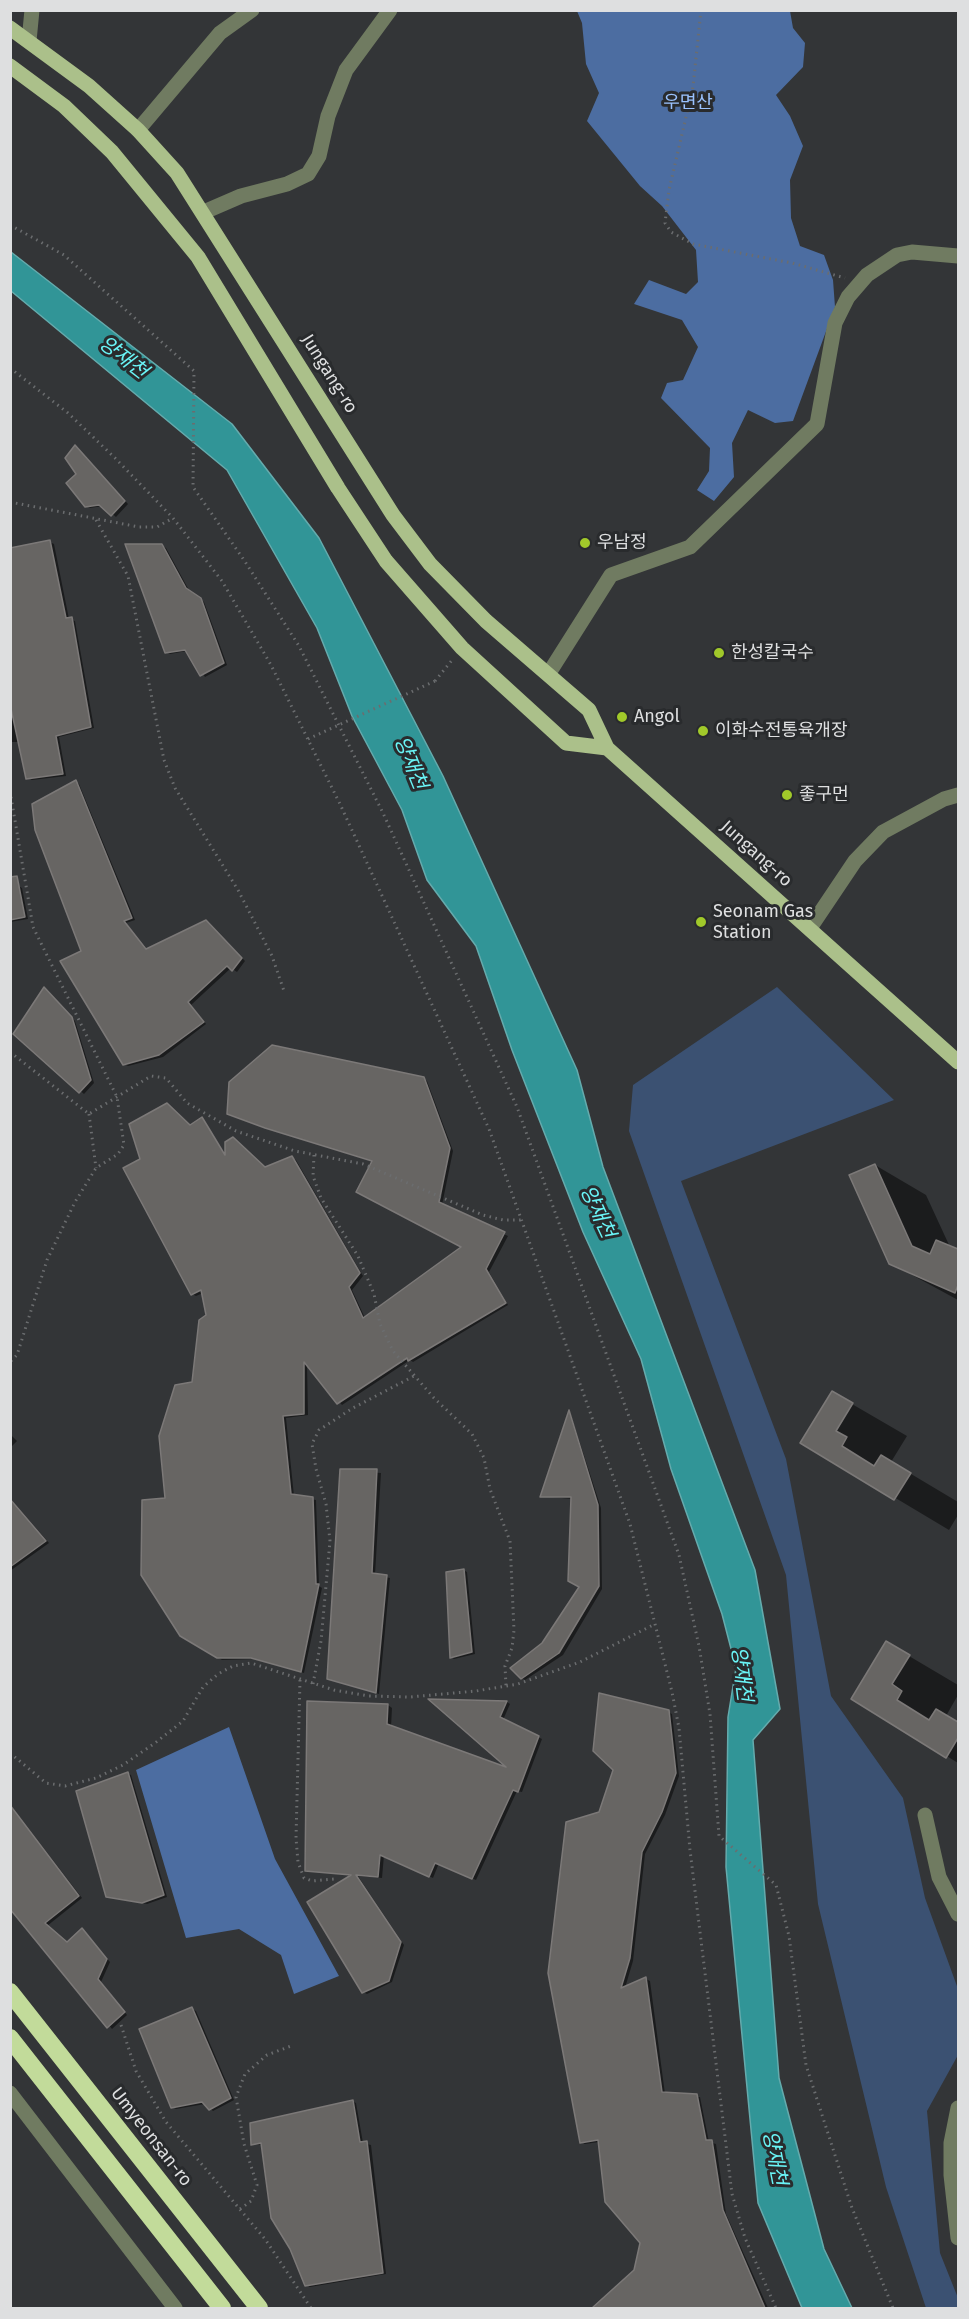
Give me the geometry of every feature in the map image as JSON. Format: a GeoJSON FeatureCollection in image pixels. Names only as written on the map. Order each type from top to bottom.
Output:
{"type":"FeatureCollection","features":[{"type":"Feature","properties":{"kind":"highway","name":"Umyeonsan-ro"},"geometry":{"type":"LineString","coordinates":[[10,1992],[259,2308]]}},
{"type":"Feature","properties":{"kind":"highway"},"geometry":{"type":"LineString","coordinates":[[10,2038],[222,2308]]}},
{"type":"Feature","properties":{"kind":"main road","name":"Jungang-ro"},"geometry":{"type":"LineString","coordinates":[[10,28],[89,86],[138,130],[177,173],[204,212],[405,531],[430,564],[486,621],[549,672],[589,710],[607,748],[958,1062]]}},
{"type":"Feature","properties":{"kind":"main road"},"geometry":{"type":"LineString","coordinates":[[10,66],[64,106],[112,152],[192,248],[338,488],[386,561],[462,648],[566,743],[607,748]]}},
{"type":"Feature","properties":{"kind":"street"},"geometry":{"type":"LineString","coordinates":[[29,41],[32,10]]}},
{"type":"Feature","properties":{"kind":"street"},"geometry":{"type":"LineString","coordinates":[[138,130],[220,33],[252,10]]}},
{"type":"Feature","properties":{"kind":"street"},"geometry":{"type":"LineString","coordinates":[[204,212],[242,196],[308,174],[319,156],[328,116],[346,70],[390,10]]}},
{"type":"Feature","properties":{"kind":"street"},"geometry":{"type":"LineString","coordinates":[[549,672],[611,575],[690,547],[817,424],[836,323],[848,297],[867,275],[897,255],[912,252],[958,256]]}},
{"type":"Feature","properties":{"kind":"street"},"geometry":{"type":"LineString","coordinates":[[810,928],[855,861],[883,832],[944,799],[958,795]]}},
{"type":"Feature","properties":{"kind":"street"},"geometry":{"type":"LineString","coordinates":[[925,1815],[939,1877],[958,1914]]}},
{"type":"Feature","properties":{"kind":"street"},"geometry":{"type":"LineString","coordinates":[[10,2093],[175,2308]]}},
{"type":"Feature","properties":{"kind":"street"},"geometry":{"type":"LineString","coordinates":[[958,2108],[951,2143],[951,2175],[958,2238]]}},
{"type":"Feature","properties":{"kind":"path"},"geometry":{"type":"LineString","coordinates":[[702,10],[693,87],[669,190],[665,223],[671,232],[693,244],[834,273],[854,285]]}},
{"type":"Feature","properties":{"kind":"path"},"geometry":{"type":"LineString","coordinates":[[10,225],[64,255],[194,371],[193,487],[244,560],[299,646],[383,813],[517,1107],[679,1555],[699,1646],[710,1714],[719,1836],[776,1885],[789,1936],[806,2065],[852,2208],[893,2308]]}},
{"type":"Feature","properties":{"kind":"path"},"geometry":{"type":"LineString","coordinates":[[10,368],[68,413],[115,458],[173,518],[222,581],[272,665],[489,1129],[630,1524],[655,1624],[679,1728],[691,1861],[732,2194],[745,2238],[776,2308]]}},
{"type":"Feature","properties":{"kind":"path"},"geometry":{"type":"LineString","coordinates":[[10,502],[139,527],[157,527],[173,518]]}},
{"type":"Feature","properties":{"kind":"path"},"geometry":{"type":"LineString","coordinates":[[96,520],[128,576],[164,760],[171,778],[237,890],[272,956],[284,991]]}},
{"type":"Feature","properties":{"kind":"path"},"geometry":{"type":"LineString","coordinates":[[308,739],[435,681],[462,648]]}},
{"type":"Feature","properties":{"kind":"path"},"geometry":{"type":"LineString","coordinates":[[10,791],[33,927],[117,1097],[124,1129],[124,1145],[118,1154],[96,1168],[75,1202],[47,1260],[17,1355],[10,1362]]}},
{"type":"Feature","properties":{"kind":"path"},"geometry":{"type":"LineString","coordinates":[[10,1052],[89,1114],[96,1168]]}},
{"type":"Feature","properties":{"kind":"path"},"geometry":{"type":"LineString","coordinates":[[89,1114],[152,1076],[166,1078],[187,1103],[236,1131],[314,1155],[363,1164],[483,1215],[503,1220],[522,1220]]}},
{"type":"Feature","properties":{"kind":"path"},"geometry":{"type":"LineString","coordinates":[[314,1155],[313,1176],[321,1198],[358,1256],[374,1294],[380,1324],[393,1351],[414,1376],[472,1434],[484,1458],[489,1489],[510,1540],[514,1630],[512,1648],[505,1666],[506,1686]]}},
{"type":"Feature","properties":{"kind":"path"},"geometry":{"type":"LineString","coordinates":[[313,1684],[321,1641],[330,1541],[326,1504],[312,1444],[319,1430],[352,1408],[414,1376]]}},
{"type":"Feature","properties":{"kind":"path"},"geometry":{"type":"LineString","coordinates":[[10,1753],[46,1783],[65,1786],[96,1778],[155,1743],[183,1721],[203,1687],[218,1674],[233,1666],[251,1663],[313,1684],[369,1696],[410,1697],[506,1686],[580,1662],[655,1624]]}},
{"type":"Feature","properties":{"kind":"path"},"geometry":{"type":"LineString","coordinates":[[300,1680],[296,1838],[298,1862],[304,1878],[312,1881],[334,1879]]}},
{"type":"Feature","properties":{"kind":"path"},"geometry":{"type":"LineString","coordinates":[[121,2025],[136,2071],[166,2122],[265,2239],[311,2308]]}},
{"type":"Feature","properties":{"kind":"path"},"geometry":{"type":"LineString","coordinates":[[240,2209],[251,2201],[257,2185],[244,2144],[236,2097],[245,2074],[267,2055],[291,2046]]}},
{"type":"Feature","properties":{"kind":"shaded area"},"geometry":{"type":"Polygon","coordinates":[[[777,987],[894,1100],[681,1181],[786,1459],[831,1696],[903,1798],[925,1898],[958,1989],[958,2055],[927,2111],[940,2253],[958,2298],[958,2308],[926,2308],[886,2187],[818,1904],[786,1575],[629,1131],[633,1085],[777,987]]]}},
{"type":"Feature","properties":{"kind":"green space","name":"우면산"},"geometry":{"type":"Polygon","coordinates":[[[577,11],[790,11],[793,28],[805,43],[803,67],[776,95],[790,116],[803,146],[790,180],[791,218],[800,246],[824,255],[833,280],[835,307],[793,421],[775,423],[748,410],[732,443],[734,477],[714,501],[697,490],[709,471],[710,448],[661,398],[667,383],[683,380],[698,347],[682,320],[634,304],[649,280],[686,294],[698,282],[696,250],[662,206],[640,186],[587,121],[599,93],[586,64],[582,23],[577,11]]]}},
{"type":"Feature","properties":{"kind":"green space"},"geometry":{"type":"Polygon","coordinates":[[[229,1727],[275,1859],[339,1976],[294,1994],[281,1955],[239,1929],[186,1938],[136,1770],[229,1727]]]}},
{"type":"Feature","properties":{"kind":"water","name":"양재천"},"geometry":{"type":"Polygon","coordinates":[[[11,252],[232,424],[319,538],[443,776],[577,1070],[603,1167],[755,1570],[780,1709],[753,1740],[779,2078],[824,2249],[852,2308],[802,2308],[758,2203],[726,1867],[728,1717],[736,1668],[722,1614],[671,1469],[641,1359],[583,1232],[512,1050],[476,946],[427,880],[402,810],[352,716],[317,628],[227,470],[11,291],[11,252]]]}},
{"type":"Feature","properties":{"kind":"building"},"geometry":{"type":"Polygon","coordinates":[[[75,445],[125,501],[111,516],[99,505],[85,507],[66,483],[76,474],[65,458],[75,445]]]}},
{"type":"Feature","properties":{"kind":"building"},"geometry":{"type":"Polygon","coordinates":[[[50,540],[66,618],[72,617],[91,727],[56,736],[63,774],[26,779],[10,704],[10,548],[50,540]]]}},
{"type":"Feature","properties":{"kind":"building"},"geometry":{"type":"Polygon","coordinates":[[[125,544],[162,544],[186,588],[201,598],[224,663],[200,676],[185,650],[165,653],[125,544]]]}},
{"type":"Feature","properties":{"kind":"building"},"geometry":{"type":"Polygon","coordinates":[[[76,780],[132,918],[124,921],[146,949],[206,920],[242,958],[232,971],[227,966],[188,1002],[204,1022],[159,1055],[123,1065],[60,961],[81,951],[35,830],[32,804],[76,780]]]}},
{"type":"Feature","properties":{"kind":"building"},"geometry":{"type":"Polygon","coordinates":[[[17,876],[25,917],[10,920],[10,877],[17,876]]]}},
{"type":"Feature","properties":{"kind":"building"},"geometry":{"type":"Polygon","coordinates":[[[44,987],[72,1017],[91,1080],[79,1093],[13,1034],[44,987]]]}},
{"type":"Feature","properties":{"kind":"building"},"geometry":{"type":"Polygon","coordinates":[[[272,1045],[424,1077],[450,1148],[439,1202],[505,1232],[486,1269],[506,1303],[408,1361],[407,1358],[337,1404],[304,1362],[304,1414],[283,1416],[291,1494],[313,1497],[316,1584],[319,1584],[301,1672],[251,1658],[217,1658],[180,1636],[141,1575],[142,1500],[165,1498],[159,1436],[175,1385],[192,1382],[199,1320],[206,1315],[201,1290],[191,1295],[123,1168],[140,1159],[129,1124],[167,1103],[190,1125],[202,1117],[225,1155],[225,1142],[233,1137],[265,1167],[292,1156],[360,1273],[349,1287],[363,1318],[461,1247],[356,1192],[372,1161],[227,1114],[229,1082],[272,1045]]]}},
{"type":"Feature","properties":{"kind":"building"},"geometry":{"type":"Polygon","coordinates":[[[875,1164],[912,1246],[930,1254],[936,1240],[958,1249],[958,1285],[955,1293],[889,1264],[849,1175],[875,1164]]]}},
{"type":"Feature","properties":{"kind":"building"},"geometry":{"type":"Polygon","coordinates":[[[832,1391],[853,1403],[836,1431],[847,1437],[842,1446],[874,1466],[881,1455],[911,1473],[894,1500],[800,1443],[832,1391]]]}},
{"type":"Feature","properties":{"kind":"building"},"geometry":{"type":"Polygon","coordinates":[[[569,1410],[598,1505],[599,1586],[559,1653],[521,1679],[510,1668],[542,1643],[579,1587],[568,1581],[571,1497],[540,1497],[569,1410]]]}},
{"type":"Feature","properties":{"kind":"building"},"geometry":{"type":"Polygon","coordinates":[[[340,1469],[377,1469],[372,1573],[387,1575],[376,1693],[327,1679],[340,1469]]]}},
{"type":"Feature","properties":{"kind":"building"},"geometry":{"type":"Polygon","coordinates":[[[10,1499],[46,1541],[10,1567],[10,1499]]]}},
{"type":"Feature","properties":{"kind":"building"},"geometry":{"type":"Polygon","coordinates":[[[464,1569],[472,1652],[450,1658],[446,1572],[464,1569]]]}},
{"type":"Feature","properties":{"kind":"building"},"geometry":{"type":"Polygon","coordinates":[[[886,1641],[910,1655],[892,1684],[902,1691],[897,1700],[929,1720],[936,1709],[958,1722],[958,1738],[946,1758],[851,1699],[886,1641]]]}},
{"type":"Feature","properties":{"kind":"building"},"geometry":{"type":"Polygon","coordinates":[[[599,1693],[669,1710],[676,1773],[662,1812],[642,1852],[630,1958],[621,1988],[646,1977],[662,2092],[697,2094],[706,2140],[712,2140],[723,2210],[765,2308],[592,2308],[634,2270],[640,2243],[605,2202],[598,2140],[580,2143],[548,1973],[566,1822],[599,1812],[613,1770],[593,1751],[599,1693]]]}},
{"type":"Feature","properties":{"kind":"building"},"geometry":{"type":"Polygon","coordinates":[[[428,1699],[507,1701],[500,1717],[539,1736],[518,1792],[513,1790],[472,1879],[435,1863],[429,1877],[380,1855],[378,1877],[356,1875],[401,1942],[389,1981],[362,1993],[307,1902],[351,1875],[305,1871],[307,1701],[388,1704],[387,1724],[506,1767],[428,1699]]]}},
{"type":"Feature","properties":{"kind":"building"},"geometry":{"type":"Polygon","coordinates":[[[128,1772],[164,1895],[142,1903],[106,1897],[76,1791],[128,1772]]]}},
{"type":"Feature","properties":{"kind":"building"},"geometry":{"type":"Polygon","coordinates":[[[10,1805],[79,1896],[45,1923],[67,1942],[82,1928],[107,1959],[98,1979],[125,2012],[107,2028],[10,1909],[10,1805]]]}},
{"type":"Feature","properties":{"kind":"building"},"geometry":{"type":"Polygon","coordinates":[[[192,2007],[231,2098],[209,2110],[202,2102],[171,2108],[139,2029],[192,2007]]]}},
{"type":"Feature","properties":{"kind":"building"},"geometry":{"type":"Polygon","coordinates":[[[353,2100],[360,2142],[367,2141],[383,2273],[305,2286],[290,2249],[271,2218],[261,2143],[251,2145],[250,2123],[353,2100]]]}},
{"type":"Feature","properties":{"kind":"place","name":"우남정"},"geometry":{"type":"Point","coordinates":[585,543]}},
{"type":"Feature","properties":{"kind":"place","name":"한성칼국수"},"geometry":{"type":"Point","coordinates":[719,653]}},
{"type":"Feature","properties":{"kind":"place","name":"Angol"},"geometry":{"type":"Point","coordinates":[622,717]}},
{"type":"Feature","properties":{"kind":"place","name":"이화수전통육개장"},"geometry":{"type":"Point","coordinates":[703,731]}},
{"type":"Feature","properties":{"kind":"place","name":"좋구먼"},"geometry":{"type":"Point","coordinates":[787,795]}},
{"type":"Feature","properties":{"kind":"place","name":"Seonam Gas Station"},"geometry":{"type":"Point","coordinates":[701,922]}}]}
